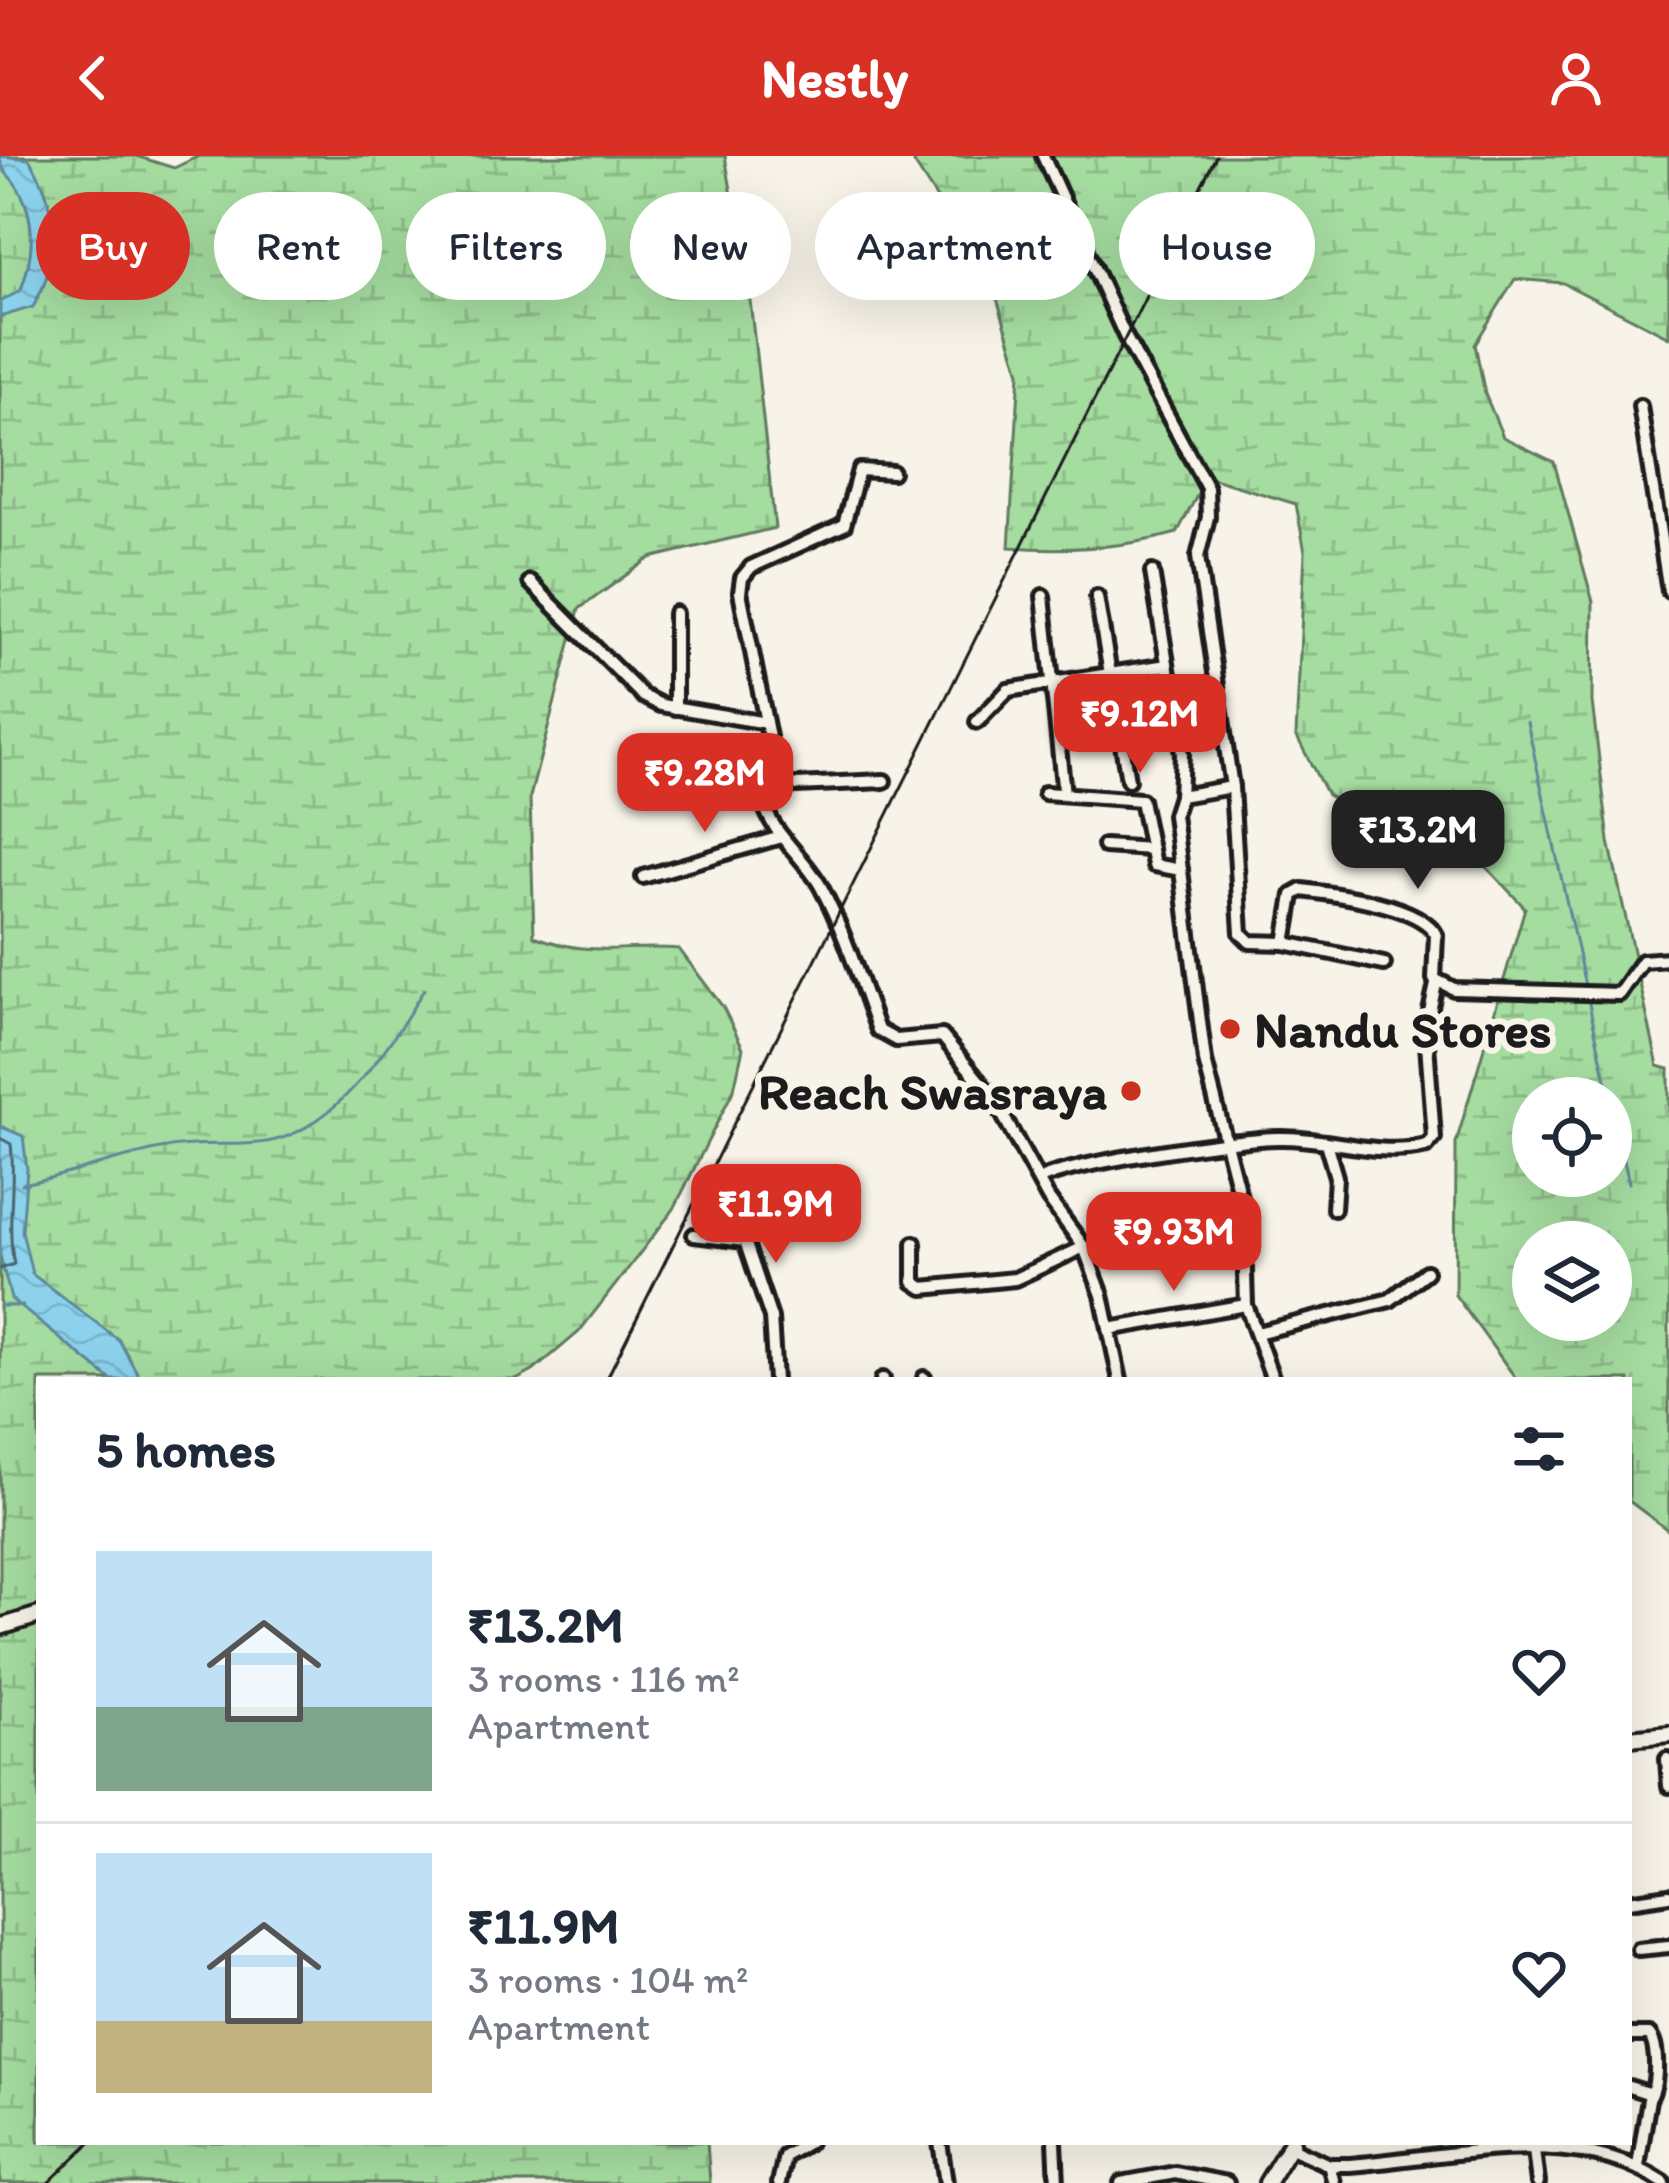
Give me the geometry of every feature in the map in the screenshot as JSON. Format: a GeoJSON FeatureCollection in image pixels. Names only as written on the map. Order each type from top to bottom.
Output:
{"type":"FeatureCollection","features":[{"type":"Feature","properties":{"kind":"street"},"geometry":{"type":"LineString","coordinates":[[1043,156],[1125,336],[1207,488],[1208,517],[1198,557],[1232,787],[1241,933],[1250,942],[1285,943],[1384,964]]}},
{"type":"Feature","properties":{"kind":"street"},"geometry":{"type":"LineString","coordinates":[[1640,406],[1669,591]]}},
{"type":"Feature","properties":{"kind":"street"},"geometry":{"type":"LineString","coordinates":[[892,472],[860,470],[844,525],[752,567],[742,578],[774,786],[763,801],[781,837],[798,850],[821,887],[878,1030],[896,1040],[942,1036],[994,1099],[1039,1180],[1084,1247],[1119,1377]]}},
{"type":"Feature","properties":{"kind":"street"},"geometry":{"type":"LineString","coordinates":[[1153,572],[1182,754],[1174,815],[1205,1061],[1243,1209],[1246,1304],[1272,1377]]}},
{"type":"Feature","properties":{"kind":"street"},"geometry":{"type":"LineString","coordinates":[[530,582],[632,687],[675,708],[766,723]]}},
{"type":"Feature","properties":{"kind":"street"},"geometry":{"type":"LineString","coordinates":[[1043,596],[1064,794]]}},
{"type":"Feature","properties":{"kind":"street"},"geometry":{"type":"LineString","coordinates":[[1097,596],[1128,780]]}},
{"type":"Feature","properties":{"kind":"street"},"geometry":{"type":"LineString","coordinates":[[675,613],[675,708]]}},
{"type":"Feature","properties":{"kind":"street"},"geometry":{"type":"LineString","coordinates":[[977,722],[1008,690],[1168,665]]}},
{"type":"Feature","properties":{"kind":"street"},"geometry":{"type":"LineString","coordinates":[[774,786],[884,781]]}},
{"type":"Feature","properties":{"kind":"street"},"geometry":{"type":"LineString","coordinates":[[1180,796],[1232,787]]}},
{"type":"Feature","properties":{"kind":"street"},"geometry":{"type":"LineString","coordinates":[[1045,793],[1141,800],[1156,867],[1181,870]]}},
{"type":"Feature","properties":{"kind":"street"},"geometry":{"type":"LineString","coordinates":[[643,877],[781,837]]}},
{"type":"Feature","properties":{"kind":"street"},"geometry":{"type":"LineString","coordinates":[[1104,846],[1151,849]]}},
{"type":"Feature","properties":{"kind":"street"},"geometry":{"type":"LineString","coordinates":[[1039,1180],[1282,1137],[1361,1150],[1432,1144],[1426,1030],[1436,984],[1433,927],[1402,911],[1297,891],[1285,943]]}},
{"type":"Feature","properties":{"kind":"street"},"geometry":{"type":"LineString","coordinates":[[1436,984],[1454,989],[1607,995],[1627,989],[1642,961],[1669,958]]}},
{"type":"Feature","properties":{"kind":"street"},"geometry":{"type":"LineString","coordinates":[[1327,1145],[1336,1177],[1334,1209]]}},
{"type":"Feature","properties":{"kind":"street"},"geometry":{"type":"LineString","coordinates":[[694,1235],[745,1241],[771,1318],[775,1377]]}},
{"type":"Feature","properties":{"kind":"street"},"geometry":{"type":"LineString","coordinates":[[914,1243],[914,1282],[922,1288],[1015,1279],[1084,1247]]}},
{"type":"Feature","properties":{"kind":"street"},"geometry":{"type":"LineString","coordinates":[[1257,1333],[1390,1300],[1426,1273]]}},
{"type":"Feature","properties":{"kind":"street"},"geometry":{"type":"LineString","coordinates":[[1109,1329],[1246,1304]]}},
{"type":"Feature","properties":{"kind":"street"},"geometry":{"type":"LineString","coordinates":[[0,1627],[36,1616]]}},
{"type":"Feature","properties":{"kind":"street"},"geometry":{"type":"LineString","coordinates":[[1632,1738],[1669,1733]]}},
{"type":"Feature","properties":{"kind":"street"},"geometry":{"type":"LineString","coordinates":[[1667,1759],[1669,1786]]}},
{"type":"Feature","properties":{"kind":"street"},"geometry":{"type":"LineString","coordinates":[[1632,1900],[1669,1895]]}},
{"type":"Feature","properties":{"kind":"street"},"geometry":{"type":"LineString","coordinates":[[1638,1949],[1669,1946]]}},
{"type":"Feature","properties":{"kind":"street"},"geometry":{"type":"LineString","coordinates":[[1632,2035],[1655,2038],[1658,2091],[1638,2165]]}},
{"type":"Feature","properties":{"kind":"street"},"geometry":{"type":"LineString","coordinates":[[779,2183],[785,2156],[804,2145]]}},
{"type":"Feature","properties":{"kind":"street"},"geometry":{"type":"LineString","coordinates":[[940,2145],[946,2183]]}},
{"type":"Feature","properties":{"kind":"street"},"geometry":{"type":"LineString","coordinates":[[1055,2145],[1057,2183]]}},
{"type":"Feature","properties":{"kind":"street"},"geometry":{"type":"LineString","coordinates":[[1267,2183],[1292,2145],[1329,2164],[1564,2147],[1638,2165],[1664,2183]]}},
{"type":"Feature","properties":{"kind":"street"},"geometry":{"type":"LineString","coordinates":[[1428,2158],[1429,2145]]}},
{"type":"Feature","properties":{"kind":"street"},"geometry":{"type":"LineString","coordinates":[[1534,2150],[1538,2183]]}},
{"type":"Feature","properties":{"kind":"street"},"geometry":{"type":"LineString","coordinates":[[1329,2164],[1334,2183]]}},
{"type":"Feature","properties":{"kind":"street"},"geometry":{"type":"LineString","coordinates":[[1121,2183],[1175,2173],[1227,2183]]}},
{"type":"Feature","properties":{"kind":"green space"},"geometry":{"type":"Polygon","coordinates":[[[0,156],[136,156],[174,168],[199,156],[725,156],[731,192],[630,192],[630,300],[750,300],[775,528],[650,558],[579,609],[530,797],[534,936],[591,949],[679,949],[723,1007],[743,1048],[734,1089],[674,1209],[579,1332],[522,1377],[36,1377],[36,2145],[707,2145],[710,2183],[0,2183],[0,156]]]}},
{"type":"Feature","properties":{"kind":"green space"},"geometry":{"type":"Polygon","coordinates":[[[915,156],[1669,156],[1669,337],[1563,283],[1515,279],[1475,344],[1485,394],[1503,437],[1554,462],[1593,602],[1592,702],[1609,841],[1658,1066],[1669,1069],[1669,1531],[1632,1503],[1632,1377],[1515,1377],[1455,1295],[1456,1143],[1525,908],[1454,833],[1407,841],[1327,795],[1296,735],[1305,552],[1296,504],[1207,477],[1177,533],[1093,548],[1009,547],[1020,372],[997,300],[1095,300],[1095,192],[933,192],[914,163],[915,156]]]}},
{"type":"Feature","properties":{"kind":"water"},"geometry":{"type":"Polygon","coordinates":[[[0,156],[29,159],[46,192],[36,192],[36,300],[33,307],[0,317],[0,302],[21,290],[31,239],[24,200],[0,156]]]}},
{"type":"Feature","properties":{"kind":"water"},"geometry":{"type":"Polygon","coordinates":[[[0,1126],[23,1136],[27,1169],[22,1231],[32,1274],[119,1340],[139,1377],[107,1377],[11,1299],[0,1255],[0,1126]]]}},
{"type":"Feature","properties":{"kind":"waterway"},"geometry":{"type":"LineString","coordinates":[[1527,722],[1586,990]]}},
{"type":"Feature","properties":{"kind":"waterway"},"geometry":{"type":"LineString","coordinates":[[22,1184],[166,1148],[285,1137],[311,1124],[356,1085],[424,989]]}},
{"type":"Feature","properties":{"kind":"waterway"},"geometry":{"type":"LineString","coordinates":[[1588,999],[1605,1077]]}},
{"type":"Feature","properties":{"kind":"waterway"},"geometry":{"type":"LineString","coordinates":[[0,1306],[23,1306]]}},
{"type":"Feature","properties":{"kind":"railway"},"geometry":{"type":"LineString","coordinates":[[607,1377],[1216,156]]}},
{"type":"Feature","properties":{"kind":"railway"},"geometry":{"type":"LineString","coordinates":[[48,2183],[88,2145]]}},
{"type":"Feature","properties":{"kind":"place","name":"Nandu Stores"},"geometry":{"type":"Point","coordinates":[1230,1029]}},
{"type":"Feature","properties":{"kind":"place","name":"Reach Swasraya"},"geometry":{"type":"Point","coordinates":[1131,1091]}}]}
